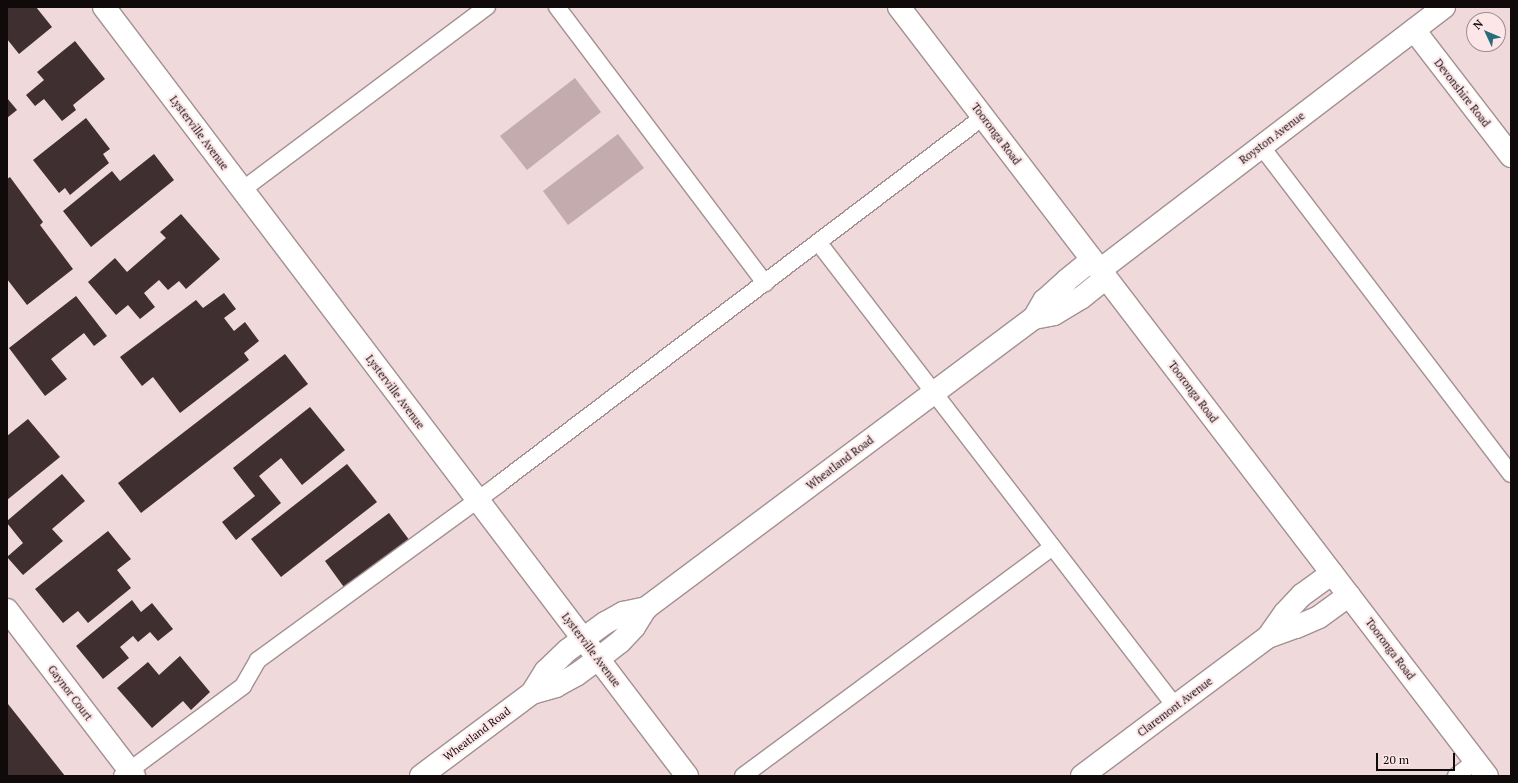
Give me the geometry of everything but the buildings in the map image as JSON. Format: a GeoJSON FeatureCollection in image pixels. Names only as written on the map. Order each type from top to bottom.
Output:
{"type":"FeatureCollection","features":[{"type":"Feature","properties":{"kind":"street","name":"Lysterville Avenue"},"geometry":{"type":"LineString","coordinates":[[104,7],[687,776]]}},
{"type":"Feature","properties":{"kind":"street","name":"Tooronga Road"},"geometry":{"type":"LineString","coordinates":[[899,7],[1482,769]]}},
{"type":"Feature","properties":{"kind":"street","name":"Royston Avenue"},"geometry":{"type":"LineString","coordinates":[[1099,269],[1444,7]]}},
{"type":"Feature","properties":{"kind":"street","name":"Devonshire Road"},"geometry":{"type":"LineString","coordinates":[[1414,30],[1511,156]]}},
{"type":"Feature","properties":{"kind":"street","name":"Wheatland Road"},"geometry":{"type":"LineString","coordinates":[[421,776],[532,693],[556,686],[576,675],[598,659],[620,642],[634,627],[646,608],[1034,318],[1054,314],[1081,298],[1099,269]]}},
{"type":"Feature","properties":{"kind":"street","name":"Claremont Avenue"},"geometry":{"type":"LineString","coordinates":[[1082,776],[1268,637],[1285,613],[1302,596],[1332,573]]}},
{"type":"Feature","properties":{"kind":"street","name":"Claremont Avenue"},"geometry":{"type":"LineString","coordinates":[[1268,637],[1296,628],[1319,617],[1349,595]]}},
{"type":"Feature","properties":{"kind":"street","name":"Wheatland Road"},"geometry":{"type":"LineString","coordinates":[[532,693],[546,671],[561,656],[583,639],[605,623],[623,613],[646,608]]}},
{"type":"Feature","properties":{"kind":"street","name":"Gaynor Court"},"geometry":{"type":"LineString","coordinates":[[7,610],[128,774]]}},
{"type":"Feature","properties":{"kind":"lane"},"geometry":{"type":"LineString","coordinates":[[242,190],[487,7]]}},
{"type":"Feature","properties":{"kind":"lane"},"geometry":{"type":"LineString","coordinates":[[557,7],[765,283]]}},
{"type":"Feature","properties":{"kind":"lane"},"geometry":{"type":"LineString","coordinates":[[128,774],[243,686],[258,660],[478,500],[983,117]]}},
{"type":"Feature","properties":{"kind":"lane"},"geometry":{"type":"LineString","coordinates":[[1261,146],[1511,474]]}},
{"type":"Feature","properties":{"kind":"lane"},"geometry":{"type":"LineString","coordinates":[[818,242],[1175,706]]}},
{"type":"Feature","properties":{"kind":"lane"},"geometry":{"type":"LineString","coordinates":[[743,776],[1053,547]]}},
{"type":"Feature","properties":{"kind":"lane"},"geometry":{"type":"LineString","coordinates":[[1456,776],[1482,769]]}},
{"type":"Feature","properties":{"kind":"shaded area"},"geometry":{"type":"Polygon","coordinates":[[[575,78],[601,112],[527,170],[500,136],[575,78]]]}},
{"type":"Feature","properties":{"kind":"shaded area"},"geometry":{"type":"Polygon","coordinates":[[[618,134],[644,168],[568,225],[543,191],[618,134]]]}}]}
